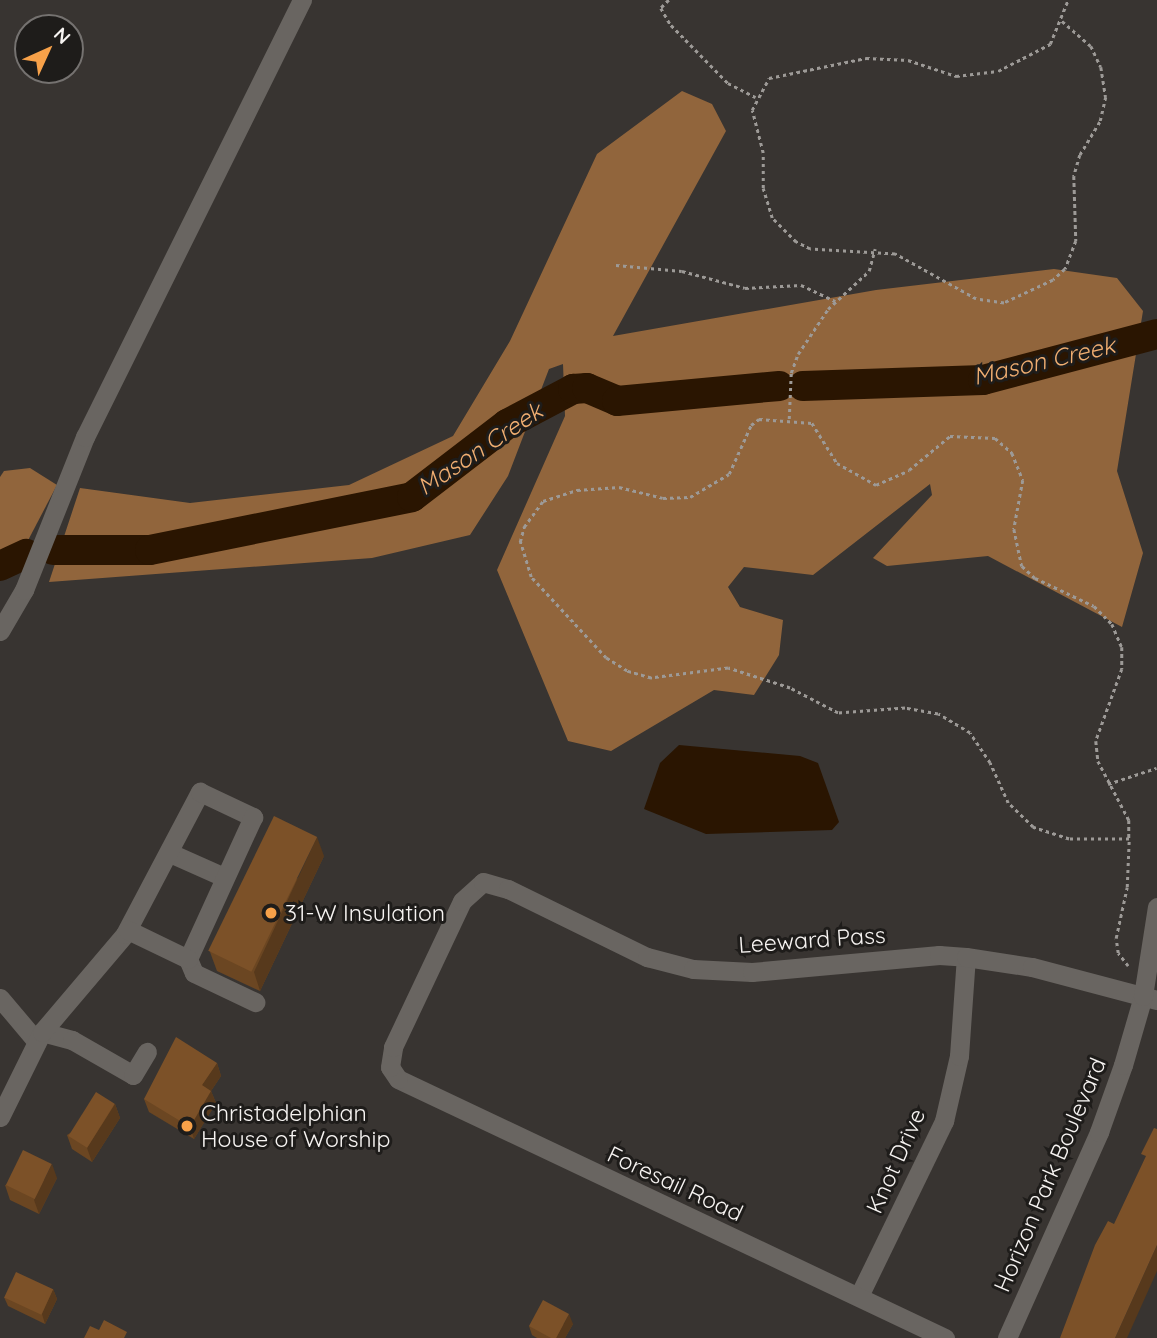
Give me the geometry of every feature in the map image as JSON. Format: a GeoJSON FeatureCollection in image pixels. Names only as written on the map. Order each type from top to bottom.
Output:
{"type":"FeatureCollection","features":[{"type":"Feature","properties":{"kind":"street"},"geometry":{"type":"LineString","coordinates":[[0,631],[24,590],[85,437],[302,0]]}},
{"type":"Feature","properties":{"kind":"street"},"geometry":{"type":"LineString","coordinates":[[0,1117],[40,1037],[128,930],[200,792],[253,817],[188,959]]}},
{"type":"Feature","properties":{"kind":"street"},"geometry":{"type":"LineString","coordinates":[[170,853],[224,877]]}},
{"type":"Feature","properties":{"kind":"street","name":"Leeward Pass"},"geometry":{"type":"LineString","coordinates":[[390,1068],[401,1025],[462,901],[483,881],[509,889],[648,957],[693,968],[752,972],[939,955],[1032,967],[1150,998]]}},
{"type":"Feature","properties":{"kind":"street","name":"Horizon Park Boulevard"},"geometry":{"type":"LineString","coordinates":[[1007,1338],[1099,1132],[1150,998],[1157,907]]}},
{"type":"Feature","properties":{"kind":"street"},"geometry":{"type":"LineString","coordinates":[[128,930],[188,959],[194,973],[255,1002]]}},
{"type":"Feature","properties":{"kind":"street","name":"Knot Drive"},"geometry":{"type":"LineString","coordinates":[[859,1296],[944,1121],[959,1056],[965,957]]}},
{"type":"Feature","properties":{"kind":"street"},"geometry":{"type":"LineString","coordinates":[[0,998],[40,1037],[72,1040],[132,1074],[147,1052]]}},
{"type":"Feature","properties":{"kind":"street","name":"Foresail Road"},"geometry":{"type":"LineString","coordinates":[[390,1068],[412,1089],[946,1338]]}},
{"type":"Feature","properties":{"kind":"path"},"geometry":{"type":"LineString","coordinates":[[670,0],[661,8],[671,25],[728,83],[756,97]]}},
{"type":"Feature","properties":{"kind":"path"},"geometry":{"type":"LineString","coordinates":[[1062,21],[1091,46],[1101,67],[1106,97],[1100,122],[1077,164],[1073,188],[1078,228],[1060,275],[1004,303],[976,299],[907,259],[875,249],[823,252],[796,242],[781,230],[772,218],[763,188],[764,153],[752,110],[762,85],[779,73],[866,58],[908,60],[956,76],[981,75],[1044,49],[1062,21],[1068,0]]}},
{"type":"Feature","properties":{"kind":"path"},"geometry":{"type":"LineString","coordinates":[[789,419],[791,373],[798,354],[836,301],[869,271],[875,249]]}},
{"type":"Feature","properties":{"kind":"path"},"geometry":{"type":"LineString","coordinates":[[616,265],[682,271],[745,288],[801,285],[836,301]]}},
{"type":"Feature","properties":{"kind":"path"},"geometry":{"type":"LineString","coordinates":[[1129,839],[1069,839],[1032,827],[1008,803],[990,763],[970,733],[939,714],[905,708],[838,713],[790,688],[728,667],[651,678],[627,671],[606,658],[531,577],[520,542],[534,510],[543,501],[577,491],[619,487],[663,498],[690,497],[729,474],[754,422],[789,419],[812,423],[837,463],[876,485],[909,470],[950,436],[995,438],[1012,453],[1023,480],[1014,529],[1023,566],[1035,578],[1094,606],[1112,624],[1122,647],[1122,669],[1096,741],[1098,761],[1126,813],[1129,839],[1128,887],[1116,938],[1121,960],[1130,967]]}},
{"type":"Feature","properties":{"kind":"path"},"geometry":{"type":"LineString","coordinates":[[1108,784],[1156,768]]}},
{"type":"Feature","properties":{"kind":"shaded area"},"geometry":{"type":"Polygon","coordinates":[[[682,91],[712,104],[726,131],[613,336],[876,290],[1054,269],[1117,278],[1143,311],[1117,471],[1143,553],[1122,627],[988,556],[887,566],[873,558],[932,495],[930,484],[813,575],[744,567],[728,587],[740,607],[783,620],[779,655],[754,695],[714,690],[611,751],[568,741],[497,570],[565,416],[563,364],[549,369],[508,476],[470,535],[372,558],[49,582],[80,488],[190,503],[349,485],[453,436],[510,341],[597,154],[682,91]]]}},
{"type":"Feature","properties":{"kind":"shaded area"},"geometry":{"type":"Polygon","coordinates":[[[30,468],[57,485],[12,571],[0,577],[0,477],[4,471],[30,468]]]}},
{"type":"Feature","properties":{"kind":"shaded area"},"geometry":{"type":"Polygon","coordinates":[[[679,745],[800,756],[818,763],[839,822],[832,830],[706,834],[644,809],[660,763],[679,745]]]}},
{"type":"Feature","properties":{"kind":"building","name":"31-W Insulation"},"geometry":{"type":"Polygon","coordinates":[[[274,816],[317,837],[251,972],[208,951],[274,816]]]}},
{"type":"Feature","properties":{"kind":"building"},"geometry":{"type":"Polygon","coordinates":[[[176,1037],[217,1063],[202,1085],[211,1091],[190,1127],[144,1099],[176,1037]]]}},
{"type":"Feature","properties":{"kind":"building"},"geometry":{"type":"Polygon","coordinates":[[[96,1092],[115,1104],[87,1148],[68,1136],[96,1092]]]}},
{"type":"Feature","properties":{"kind":"building"},"geometry":{"type":"Polygon","coordinates":[[[1154,1128],[1157,1129],[1157,1245],[1115,1338],[1060,1338],[1095,1245],[1108,1221],[1114,1224],[1146,1156],[1141,1154],[1154,1128]]]}},
{"type":"Feature","properties":{"kind":"building"},"geometry":{"type":"Polygon","coordinates":[[[23,1150],[52,1164],[35,1199],[6,1185],[23,1150]]]}},
{"type":"Feature","properties":{"kind":"building"},"geometry":{"type":"Polygon","coordinates":[[[16,1272],[53,1289],[41,1315],[4,1297],[16,1272]]]}},
{"type":"Feature","properties":{"kind":"building"},"geometry":{"type":"Polygon","coordinates":[[[543,1300],[569,1314],[556,1338],[529,1326],[543,1300]]]}},
{"type":"Feature","properties":{"kind":"building"},"geometry":{"type":"Polygon","coordinates":[[[104,1320],[127,1332],[124,1338],[84,1338],[90,1326],[99,1330],[104,1320]]]}},
{"type":"Feature","properties":{"kind":"waterway","name":"Mason Creek"},"geometry":{"type":"LineString","coordinates":[[803,386],[983,380],[1157,334]]}},
{"type":"Feature","properties":{"kind":"waterway","name":"Mason Creek"},"geometry":{"type":"LineString","coordinates":[[53,550],[150,550],[412,497],[507,424],[573,389],[587,388],[617,401],[779,386]]}},
{"type":"Feature","properties":{"kind":"waterway","name":"Mason Creek"},"geometry":{"type":"LineString","coordinates":[[0,566],[26,554]]}},
{"type":"Feature","properties":{"kind":"place","name":"31-W Insulation"},"geometry":{"type":"Point","coordinates":[271,913]}},
{"type":"Feature","properties":{"kind":"place","name":"Christadelphian House of Worship"},"geometry":{"type":"Point","coordinates":[187,1126]}}]}
